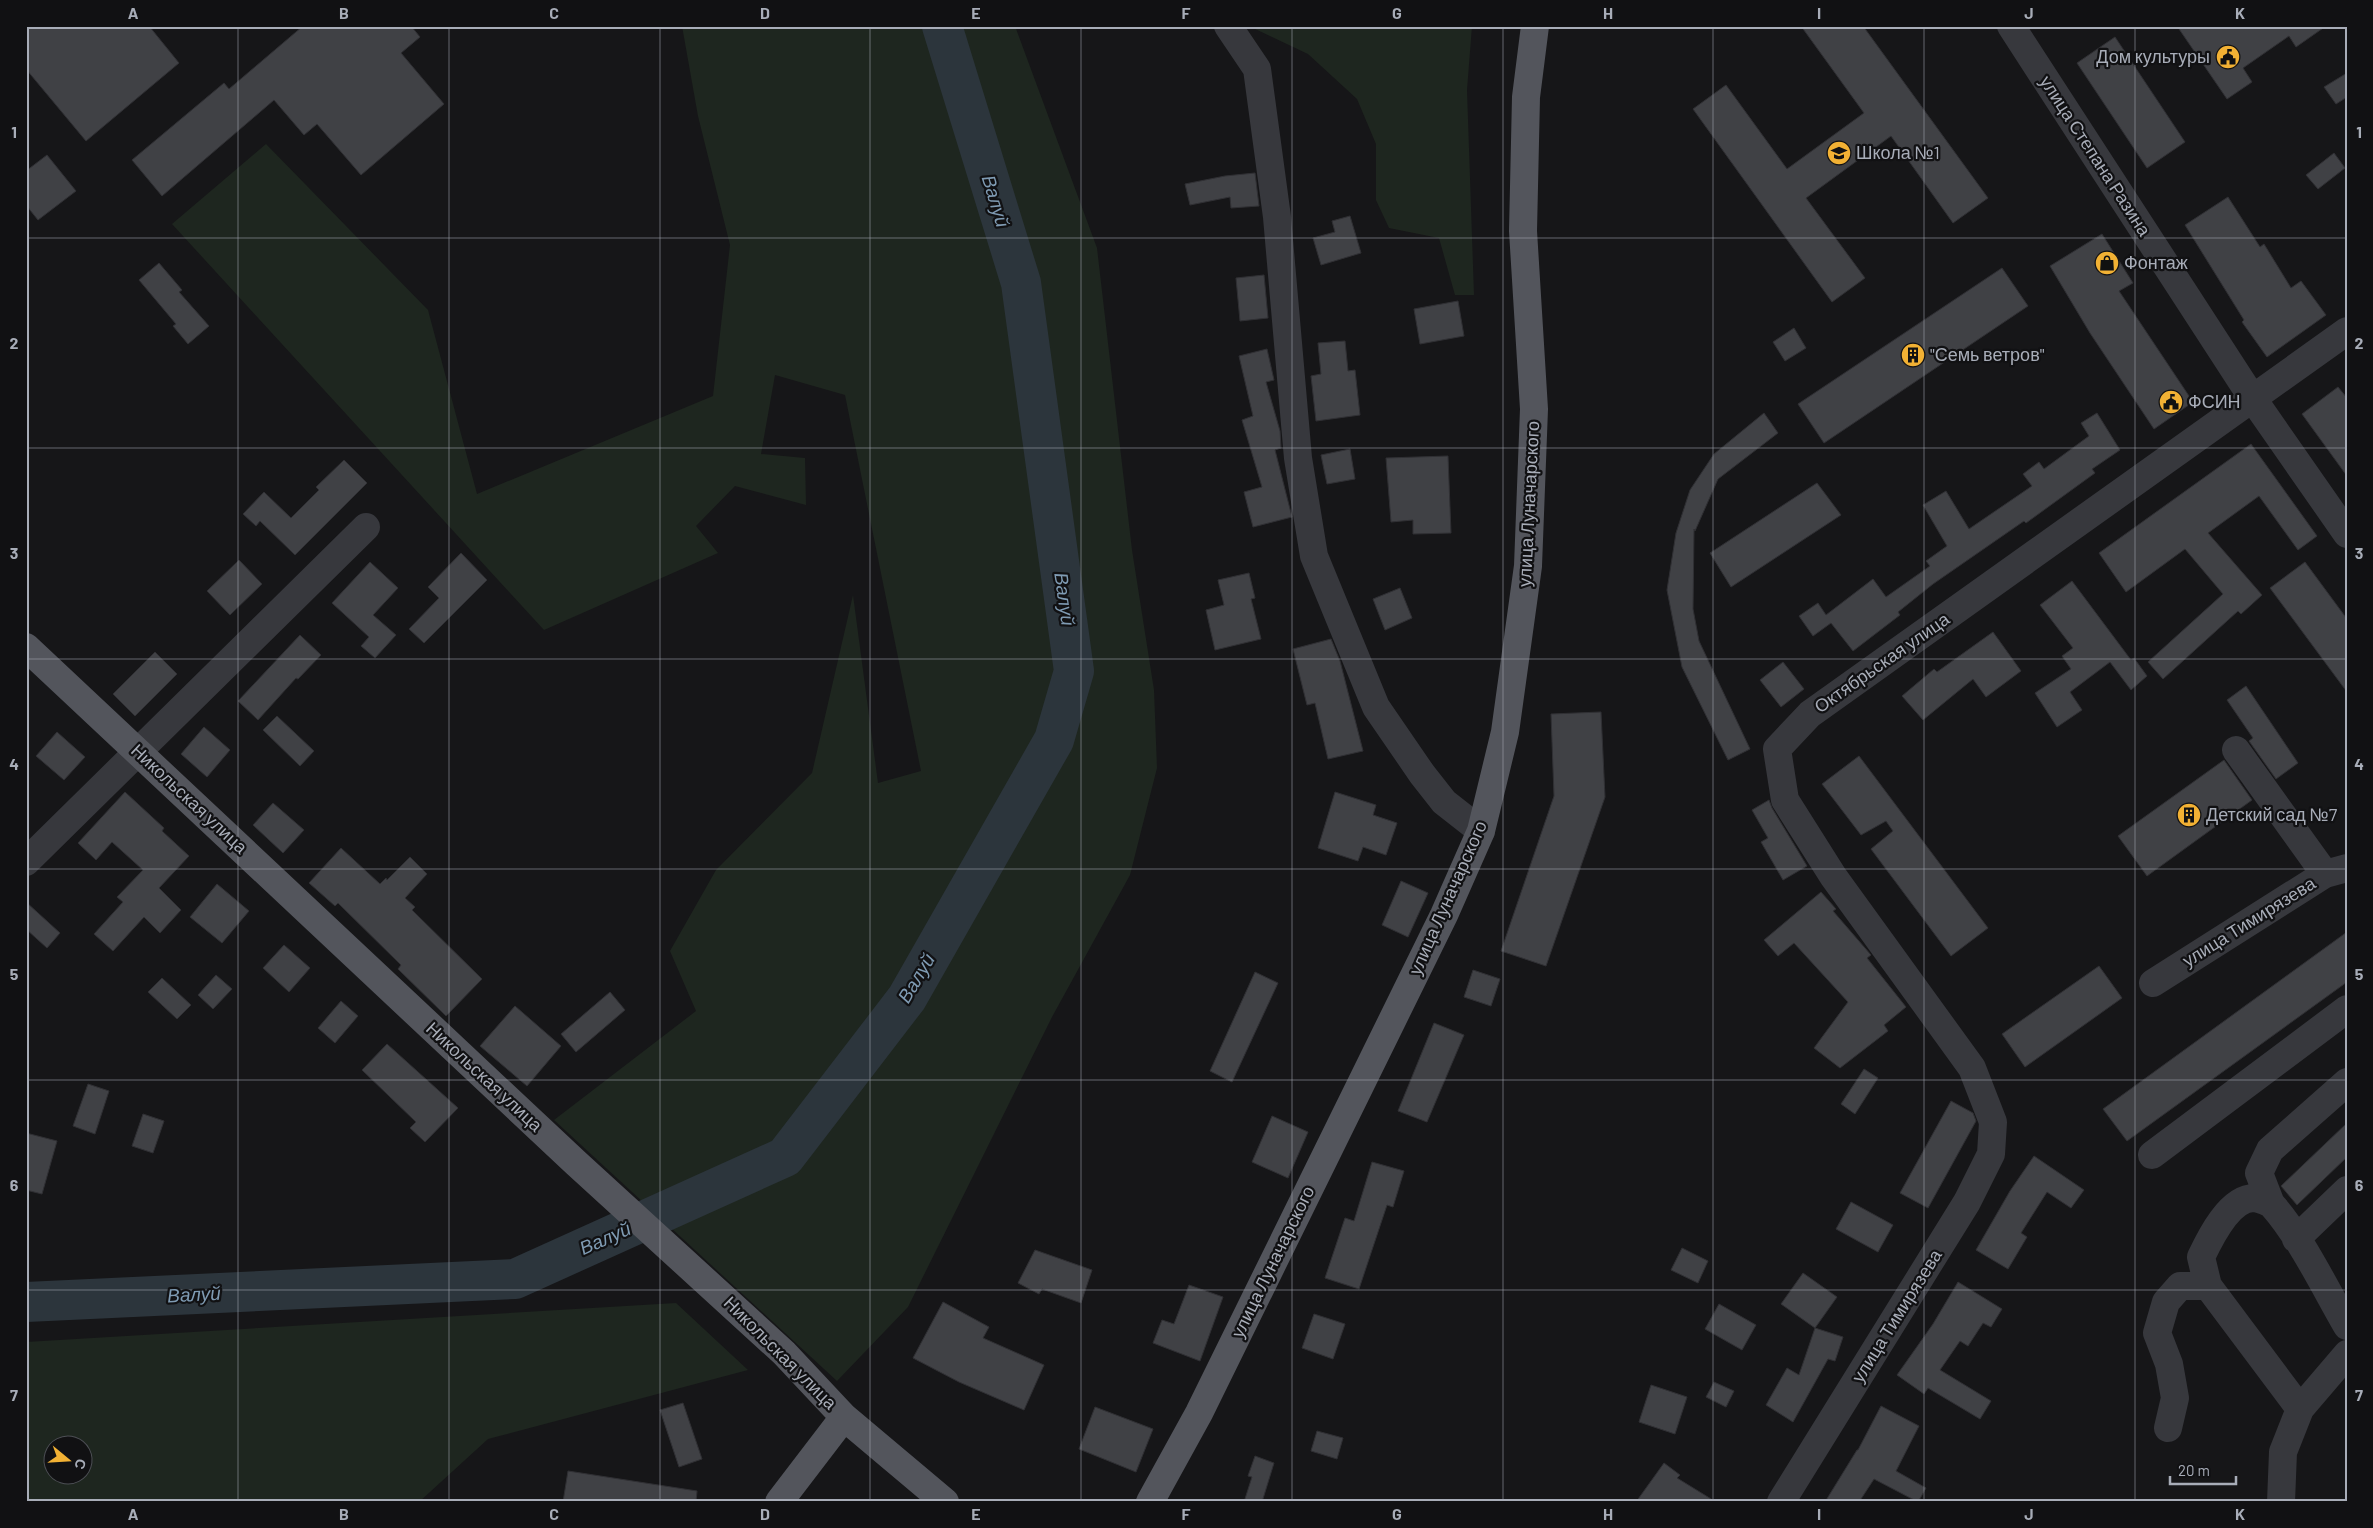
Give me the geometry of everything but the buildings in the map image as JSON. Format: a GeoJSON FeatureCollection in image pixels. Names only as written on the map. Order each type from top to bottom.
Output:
{"type":"FeatureCollection","features":[{"type":"Feature","properties":{"kind":"main road","name":"улица Луначарского"},"geometry":{"type":"LineString","coordinates":[[1150,1502],[1203,1404],[1444,915],[1481,831],[1505,732],[1528,566],[1534,410],[1523,231],[1526,97],[1535,26]]}},
{"type":"Feature","properties":{"kind":"main road","name":"Никольская улица"},"geometry":{"type":"LineString","coordinates":[[26,647],[576,1163],[784,1353],[844,1417],[945,1502]]}},
{"type":"Feature","properties":{"kind":"main road"},"geometry":{"type":"LineString","coordinates":[[779,1502],[844,1417]]}},
{"type":"Feature","properties":{"kind":"street"},"geometry":{"type":"LineString","coordinates":[[1228,26],[1257,69],[1277,217],[1298,458],[1314,556],[1376,707],[1422,774],[1444,802],[1481,831]]}},
{"type":"Feature","properties":{"kind":"street","name":"улица Степана Разина"},"geometry":{"type":"LineString","coordinates":[[2011,26],[2252,399],[2347,534]]}},
{"type":"Feature","properties":{"kind":"street","name":"Октябрьская улица"},"geometry":{"type":"LineString","coordinates":[[1993,1122],[1972,1068],[1833,876],[1785,800],[1777,749],[1810,714],[2347,331]]}},
{"type":"Feature","properties":{"kind":"street"},"geometry":{"type":"LineString","coordinates":[[26,862],[139,753],[366,527]]}},
{"type":"Feature","properties":{"kind":"street"},"geometry":{"type":"LineString","coordinates":[[2236,750],[2336,871]]}},
{"type":"Feature","properties":{"kind":"street","name":"улица Тимирязева"},"geometry":{"type":"LineString","coordinates":[[2153,983],[2336,871]]}},
{"type":"Feature","properties":{"kind":"street"},"geometry":{"type":"LineString","coordinates":[[2152,1155],[2347,1009]]}},
{"type":"Feature","properties":{"kind":"street"},"geometry":{"type":"LineString","coordinates":[[2347,1082],[2270,1150],[2259,1173],[2271,1204],[2296,1239],[2347,1326]]}},
{"type":"Feature","properties":{"kind":"street","name":"улица Тимирязева"},"geometry":{"type":"LineString","coordinates":[[1781,1502],[1967,1202],[1990,1154],[1993,1122]]}},
{"type":"Feature","properties":{"kind":"street"},"geometry":{"type":"LineString","coordinates":[[2296,1239],[2347,1190]]}},
{"type":"Feature","properties":{"kind":"street"},"geometry":{"type":"LineString","coordinates":[[2271,1204],[2254,1198],[2234,1206],[2212,1232],[2200,1257],[2208,1286],[2300,1409]]}},
{"type":"Feature","properties":{"kind":"street"},"geometry":{"type":"LineString","coordinates":[[2168,1428],[2175,1398],[2169,1364],[2157,1333],[2166,1302],[2180,1286],[2208,1286]]}},
{"type":"Feature","properties":{"kind":"street"},"geometry":{"type":"LineString","coordinates":[[2280,1502],[2283,1452],[2300,1409],[2347,1354]]}},
{"type":"Feature","properties":{"kind":"shaded area"},"geometry":{"type":"Polygon","coordinates":[[[682,26],[1015,26],[1097,248],[1132,550],[1154,690],[1157,768],[1130,875],[1052,1017],[908,1307],[837,1381],[554,1120],[696,1011],[670,951],[716,870],[812,773],[853,595],[878,783],[921,771],[845,395],[775,375],[761,454],[805,458],[806,505],[735,486],[696,526],[718,553],[544,630],[172,224],[266,144],[428,310],[477,494],[713,396],[730,245],[698,116],[682,26]]]}},
{"type":"Feature","properties":{"kind":"shaded area"},"geometry":{"type":"Polygon","coordinates":[[[1249,26],[1472,26],[1467,90],[1474,295],[1455,295],[1439,238],[1389,228],[1376,200],[1376,144],[1357,99],[1308,54],[1249,26]]]}},
{"type":"Feature","properties":{"kind":"shaded area"},"geometry":{"type":"Polygon","coordinates":[[[676,1303],[748,1370],[488,1439],[419,1502],[26,1502],[26,1342],[676,1303]]]}},
{"type":"Feature","properties":{"kind":"waterway","name":"Валуй"},"geometry":{"type":"LineString","coordinates":[[26,1302],[515,1279],[785,1157],[907,998],[1054,740],[1074,671],[1021,283],[942,26]]}},
{"type":"Feature","properties":{"kind":"place","name":"Дом культуры"},"geometry":{"type":"Point","coordinates":[2228,57]}},
{"type":"Feature","properties":{"kind":"place","name":"Школа №1"},"geometry":{"type":"Point","coordinates":[1839,153]}},
{"type":"Feature","properties":{"kind":"place","name":"Фонтаж"},"geometry":{"type":"Point","coordinates":[2107,263]}},
{"type":"Feature","properties":{"kind":"place","name":"\"Семь ветров\""},"geometry":{"type":"Point","coordinates":[1913,355]}},
{"type":"Feature","properties":{"kind":"place","name":"ФСИН"},"geometry":{"type":"Point","coordinates":[2171,402]}},
{"type":"Feature","properties":{"kind":"place","name":"Детский сад №7"},"geometry":{"type":"Point","coordinates":[2189,815]}}]}
